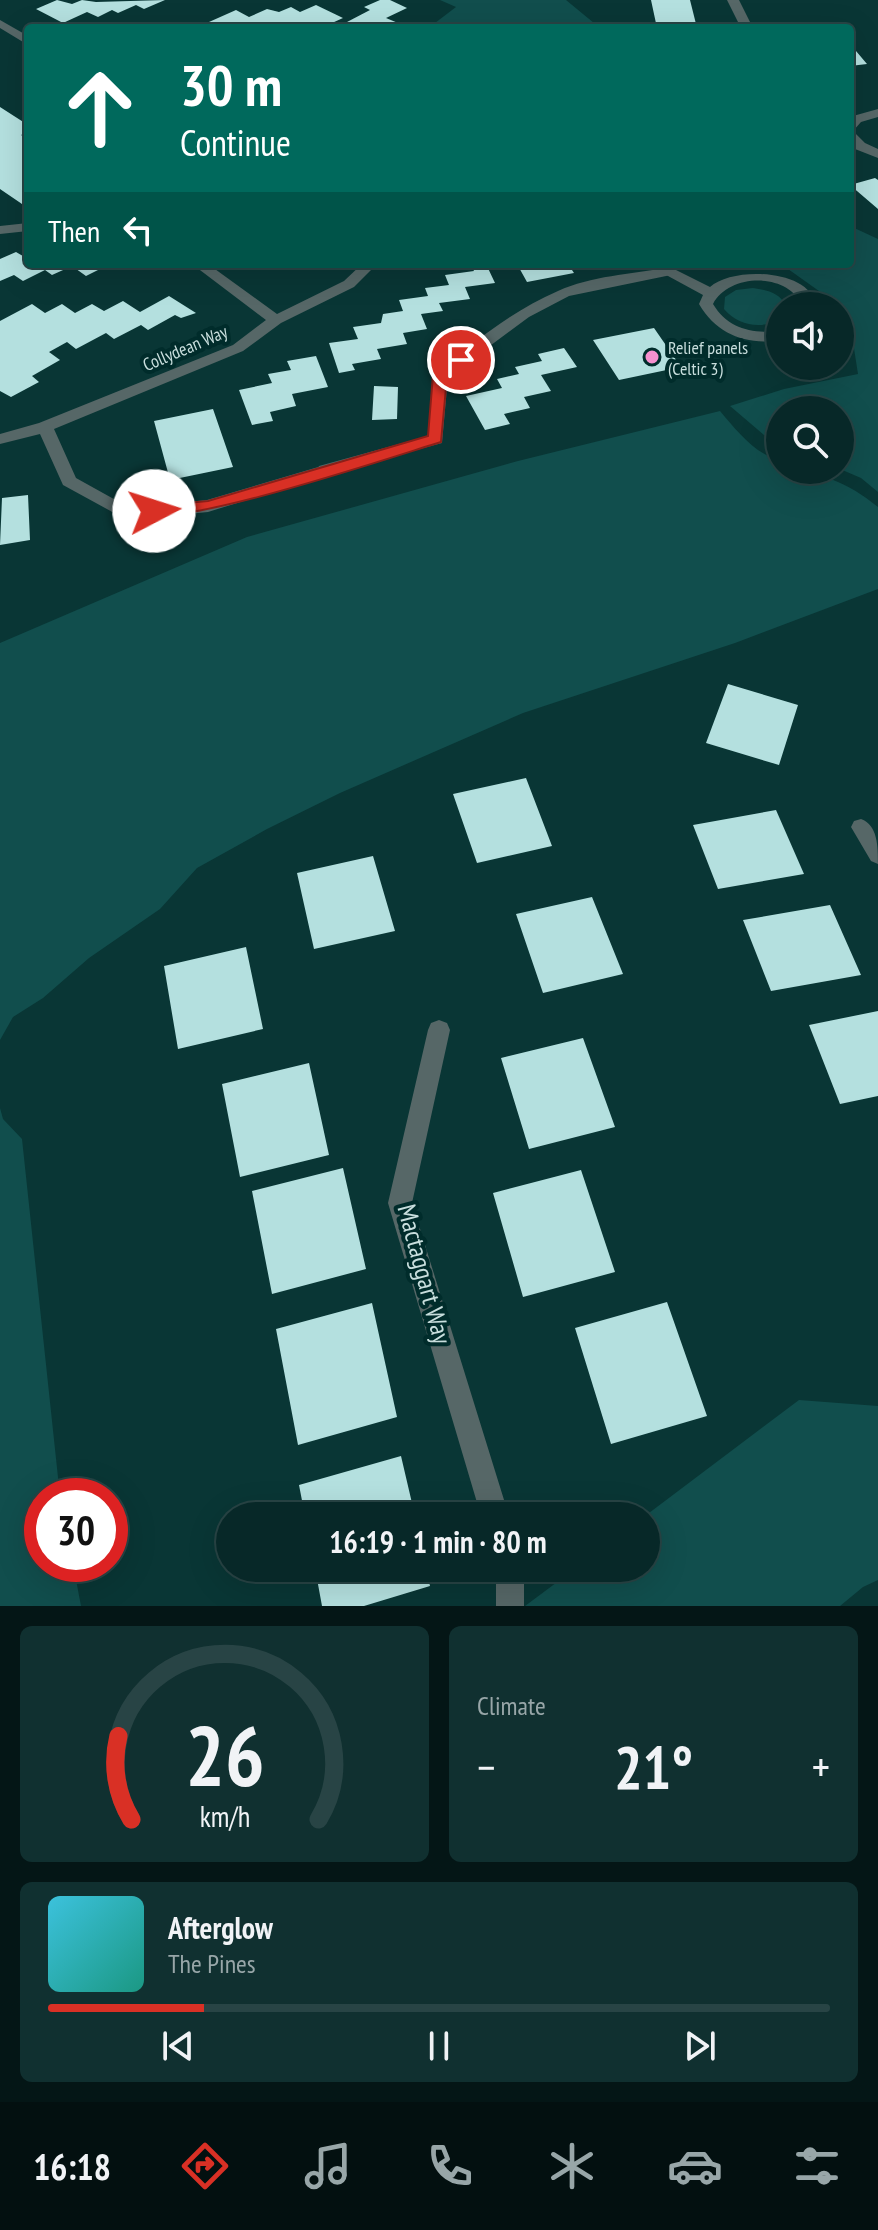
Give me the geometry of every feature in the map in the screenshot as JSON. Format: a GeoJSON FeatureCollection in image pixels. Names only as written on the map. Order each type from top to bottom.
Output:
{"type":"FeatureCollection","features":[{"type":"Feature","properties":{"kind":"street"},"geometry":{"type":"LineString","coordinates":[[733,0],[745,24]]}},
{"type":"Feature","properties":{"kind":"street"},"geometry":{"type":"LineString","coordinates":[[0,23],[24,39]]}},
{"type":"Feature","properties":{"kind":"street"},"geometry":{"type":"LineString","coordinates":[[0,40],[24,39]]}},
{"type":"Feature","properties":{"kind":"street"},"geometry":{"type":"LineString","coordinates":[[854,123],[878,113]]}},
{"type":"Feature","properties":{"kind":"street"},"geometry":{"type":"LineString","coordinates":[[854,130],[860,146],[878,154]]}},
{"type":"Feature","properties":{"kind":"street"},"geometry":{"type":"LineString","coordinates":[[0,230],[24,227]]}},
{"type":"Feature","properties":{"kind":"street"},"geometry":{"type":"LineString","coordinates":[[204,268],[276,320]]}},
{"type":"Feature","properties":{"kind":"street","name":"Collydean Way"},"geometry":{"type":"LineString","coordinates":[[0,439],[45,427],[238,348],[276,320],[349,284],[366,268]]}},
{"type":"Feature","properties":{"kind":"street"},"geometry":{"type":"LineString","coordinates":[[45,427],[69,481],[127,514],[208,506],[436,439],[440,375],[524,314],[587,286],[659,268],[709,292]]}},
{"type":"Feature","properties":{"kind":"street"},"geometry":{"type":"LineString","coordinates":[[766,336],[747,337],[713,320],[706,304],[709,292],[726,280],[763,277],[791,285],[799,292]]}},
{"type":"Feature","properties":{"kind":"street"},"geometry":{"type":"LineString","coordinates":[[861,827],[878,855]]}},
{"type":"Feature","properties":{"kind":"street","name":"Mactaggart Way"},"geometry":{"type":"LineString","coordinates":[[439,1030],[400,1203],[491,1502]]}},
{"type":"Feature","properties":{"kind":"street"},"geometry":{"type":"LineString","coordinates":[[510,1582],[510,1606]]}},
{"type":"Feature","properties":{"kind":"shaded area"},"geometry":{"type":"Polygon","coordinates":[[[440,0],[566,0],[595,24],[436,24],[456,7],[440,0]]]}},
{"type":"Feature","properties":{"kind":"shaded area"},"geometry":{"type":"Polygon","coordinates":[[[854,228],[878,239],[878,492],[854,475],[854,396],[766,396],[766,436],[730,406],[784,389],[828,380],[854,380],[854,375],[858,374],[854,348],[854,292],[820,292],[787,268],[854,268],[854,228]]]}},
{"type":"Feature","properties":{"kind":"shaded area"},"geometry":{"type":"Polygon","coordinates":[[[753,288],[769,292],[766,292],[766,324],[743,322],[724,309],[725,297],[736,290],[753,288]]]}},
{"type":"Feature","properties":{"kind":"shaded area"},"geometry":{"type":"Polygon","coordinates":[[[720,411],[740,434],[766,454],[766,484],[841,484],[878,507],[878,589],[735,643],[523,713],[340,793],[267,829],[197,868],[160,909],[89,958],[43,998],[13,1017],[0,1040],[0,643],[247,537],[518,461],[720,411]]]}},
{"type":"Feature","properties":{"kind":"shaded area"},"geometry":{"type":"Polygon","coordinates":[[[0,1108],[3,1119],[22,1139],[58,1478],[24,1478],[24,1582],[76,1582],[81,1606],[0,1606],[0,1108]]]}},
{"type":"Feature","properties":{"kind":"shaded area"},"geometry":{"type":"Polygon","coordinates":[[[799,1400],[878,1406],[878,1580],[863,1587],[840,1606],[525,1606],[557,1582],[660,1582],[660,1505],[799,1400]]]}},
{"type":"Feature","properties":{"kind":"building"},"geometry":{"type":"Polygon","coordinates":[[[57,0],[72,4],[82,0],[165,0],[144,9],[136,5],[118,13],[112,10],[98,17],[87,12],[63,23],[36,9],[57,0]]]}},
{"type":"Feature","properties":{"kind":"building"},"geometry":{"type":"Polygon","coordinates":[[[380,0],[390,0],[407,8],[386,18],[400,24],[347,22],[370,10],[364,7],[380,0]]]}},
{"type":"Feature","properties":{"kind":"building"},"geometry":{"type":"Polygon","coordinates":[[[651,0],[690,0],[696,24],[656,24],[651,0]]]}},
{"type":"Feature","properties":{"kind":"building"},"geometry":{"type":"Polygon","coordinates":[[[316,5],[343,18],[330,24],[204,24],[236,10],[249,17],[267,9],[279,12],[291,7],[300,12],[316,5]]]}},
{"type":"Feature","properties":{"kind":"building"},"geometry":{"type":"Polygon","coordinates":[[[854,48],[856,51],[867,64],[854,66],[854,48]]]}},
{"type":"Feature","properties":{"kind":"building"},"geometry":{"type":"Polygon","coordinates":[[[0,107],[24,122],[24,134],[21,135],[24,137],[24,203],[0,189],[0,107]]]}},
{"type":"Feature","properties":{"kind":"building"},"geometry":{"type":"Polygon","coordinates":[[[875,178],[878,180],[878,209],[854,188],[854,184],[875,178]]]}},
{"type":"Feature","properties":{"kind":"building"},"geometry":{"type":"Polygon","coordinates":[[[16,252],[24,257],[24,268],[68,268],[52,275],[45,270],[23,281],[14,275],[0,281],[0,259],[16,252]]]}},
{"type":"Feature","properties":{"kind":"building"},"geometry":{"type":"Polygon","coordinates":[[[75,268],[102,268],[86,276],[75,268]]]}},
{"type":"Feature","properties":{"kind":"building"},"geometry":{"type":"Polygon","coordinates":[[[472,268],[488,268],[495,283],[465,287],[470,299],[439,303],[443,311],[421,314],[427,329],[403,333],[407,344],[377,349],[381,359],[352,364],[355,370],[339,373],[329,343],[358,339],[353,327],[381,323],[383,314],[403,311],[399,300],[428,296],[425,288],[449,285],[445,275],[474,271],[472,268]]]}},
{"type":"Feature","properties":{"kind":"building"},"geometry":{"type":"Polygon","coordinates":[[[519,268],[571,268],[574,273],[527,282],[519,268]]]}},
{"type":"Feature","properties":{"kind":"building"},"geometry":{"type":"Polygon","coordinates":[[[169,296],[196,313],[181,318],[175,315],[148,330],[141,325],[114,339],[106,333],[76,349],[67,342],[49,352],[60,360],[32,376],[39,382],[11,397],[0,391],[0,321],[32,304],[45,313],[62,304],[75,313],[92,304],[104,311],[123,301],[140,312],[169,296]]]}},
{"type":"Feature","properties":{"kind":"building"},"geometry":{"type":"Polygon","coordinates":[[[654,328],[681,367],[619,380],[593,340],[654,328]]]}},
{"type":"Feature","properties":{"kind":"building"},"geometry":{"type":"Polygon","coordinates":[[[564,348],[577,367],[541,375],[551,391],[524,397],[530,408],[504,414],[510,424],[485,430],[466,396],[502,388],[497,379],[519,374],[515,367],[542,361],[538,354],[564,348]]]}},
{"type":"Feature","properties":{"kind":"building"},"geometry":{"type":"Polygon","coordinates":[[[316,356],[328,387],[292,394],[296,406],[270,412],[273,421],[252,425],[239,390],[272,383],[268,374],[291,370],[287,361],[316,356]]]}},
{"type":"Feature","properties":{"kind":"building"},"geometry":{"type":"Polygon","coordinates":[[[374,386],[398,387],[397,419],[372,420],[374,386]]]}},
{"type":"Feature","properties":{"kind":"building"},"geometry":{"type":"Polygon","coordinates":[[[213,409],[233,467],[170,480],[154,421],[213,409]]]}},
{"type":"Feature","properties":{"kind":"building"},"geometry":{"type":"Polygon","coordinates":[[[28,495],[30,540],[0,545],[2,498],[28,495]]]}},
{"type":"Feature","properties":{"kind":"building"},"geometry":{"type":"Polygon","coordinates":[[[728,684],[798,705],[779,765],[706,743],[728,684]]]}},
{"type":"Feature","properties":{"kind":"building"},"geometry":{"type":"Polygon","coordinates":[[[526,778],[552,846],[477,863],[453,794],[526,778]]]}},
{"type":"Feature","properties":{"kind":"building"},"geometry":{"type":"Polygon","coordinates":[[[776,810],[804,874],[718,889],[693,825],[776,810]]]}},
{"type":"Feature","properties":{"kind":"building"},"geometry":{"type":"Polygon","coordinates":[[[373,856],[395,931],[314,949],[297,873],[373,856]]]}},
{"type":"Feature","properties":{"kind":"building"},"geometry":{"type":"Polygon","coordinates":[[[592,897],[623,974],[543,993],[516,914],[592,897]]]}},
{"type":"Feature","properties":{"kind":"building"},"geometry":{"type":"Polygon","coordinates":[[[830,905],[861,975],[771,991],[743,920],[830,905]]]}},
{"type":"Feature","properties":{"kind":"building"},"geometry":{"type":"Polygon","coordinates":[[[246,947],[263,1029],[178,1049],[164,966],[246,947]]]}},
{"type":"Feature","properties":{"kind":"building"},"geometry":{"type":"Polygon","coordinates":[[[878,1011],[878,1096],[840,1104],[809,1025],[878,1011]]]}},
{"type":"Feature","properties":{"kind":"building"},"geometry":{"type":"Polygon","coordinates":[[[583,1038],[615,1127],[529,1149],[501,1058],[583,1038]]]}},
{"type":"Feature","properties":{"kind":"building"},"geometry":{"type":"Polygon","coordinates":[[[309,1063],[329,1155],[240,1177],[222,1084],[309,1063]]]}},
{"type":"Feature","properties":{"kind":"building"},"geometry":{"type":"Polygon","coordinates":[[[343,1168],[366,1269],[272,1294],[252,1191],[343,1168]]]}},
{"type":"Feature","properties":{"kind":"building"},"geometry":{"type":"Polygon","coordinates":[[[581,1170],[615,1272],[523,1297],[493,1193],[581,1170]]]}},
{"type":"Feature","properties":{"kind":"building"},"geometry":{"type":"Polygon","coordinates":[[[667,1302],[707,1416],[611,1444],[575,1328],[667,1302]]]}},
{"type":"Feature","properties":{"kind":"building"},"geometry":{"type":"Polygon","coordinates":[[[372,1303],[397,1417],[298,1445],[276,1329],[372,1303]]]}},
{"type":"Feature","properties":{"kind":"building"},"geometry":{"type":"Polygon","coordinates":[[[401,1456],[412,1502],[302,1502],[299,1485],[401,1456]]]}},
{"type":"Feature","properties":{"kind":"building"},"geometry":{"type":"Polygon","coordinates":[[[318,1582],[429,1582],[430,1586],[364,1606],[322,1606],[318,1582]]]}},
{"type":"Feature","properties":{"kind":"place","name":"Relief panels (Celtic 3)"},"geometry":{"type":"Point","coordinates":[652,357]}},
{"type":"Feature","properties":{"kind":"route"},"geometry":{"type":"LineString","coordinates":[[154,511],[208,506],[436,439],[440,375],[461,360]]}}]}
